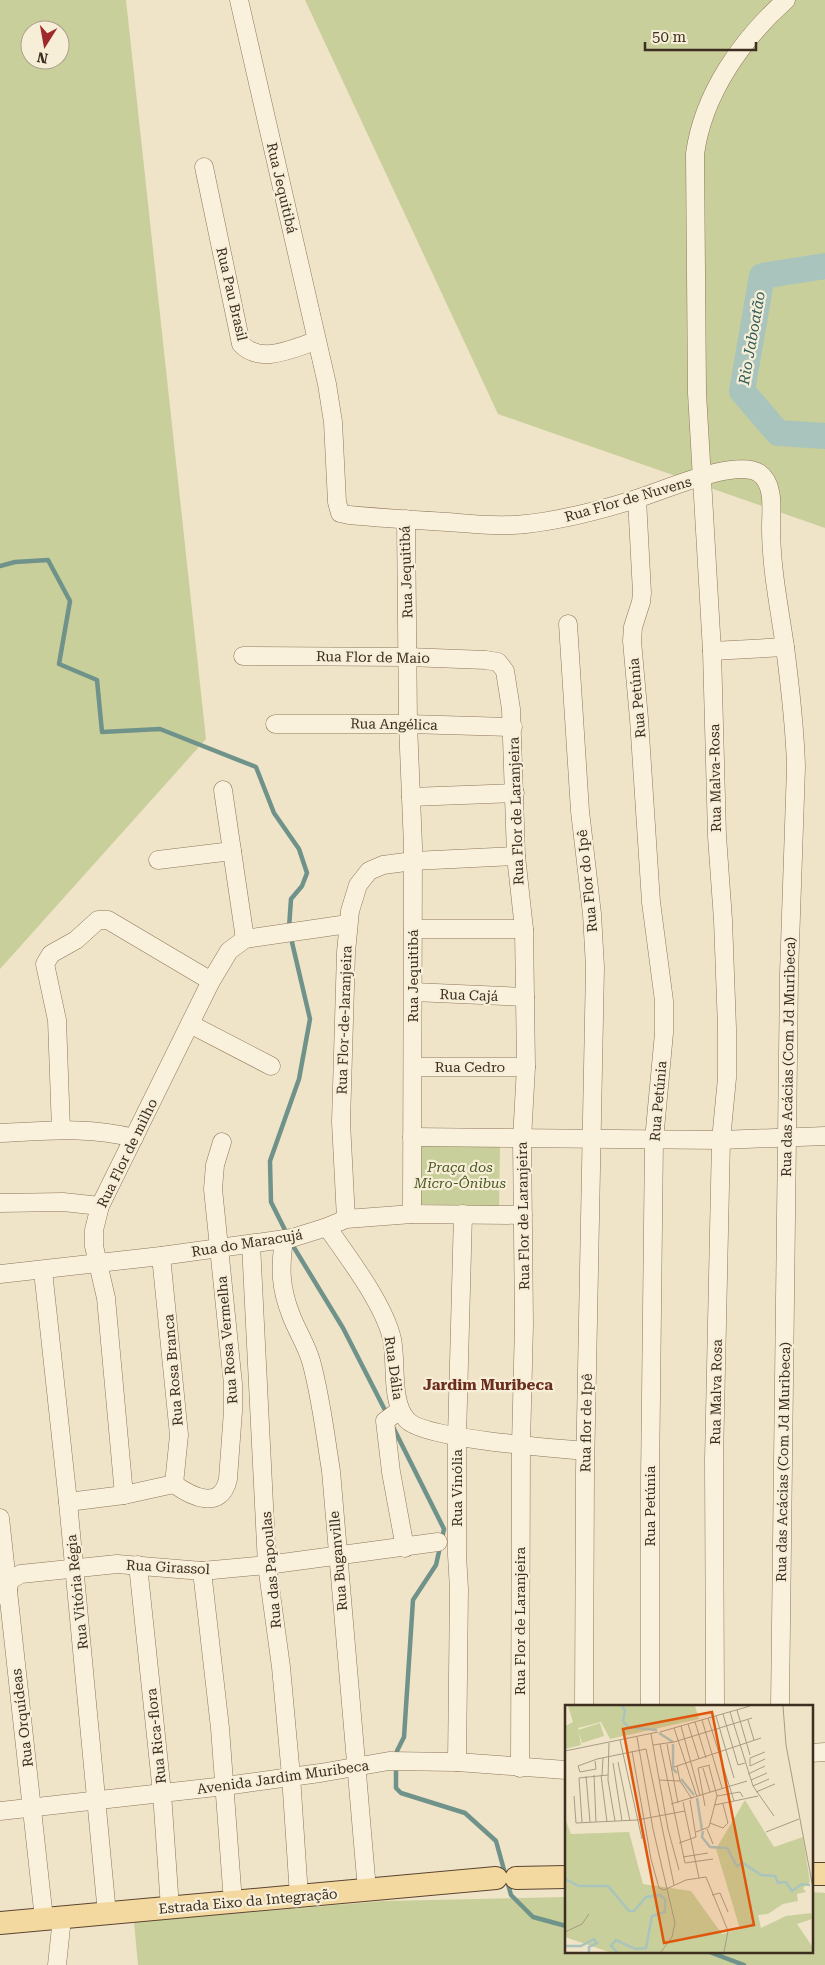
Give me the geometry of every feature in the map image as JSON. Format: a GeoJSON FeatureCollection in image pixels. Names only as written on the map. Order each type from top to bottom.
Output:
{"type":"FeatureCollection","features":[{"type":"Feature","properties":{"kind":"main road"},"geometry":{"type":"LineString","coordinates":[[812,1874],[825,1874]]}},
{"type":"Feature","properties":{"kind":"main road","name":"Estrada Eixo da Integração"},"geometry":{"type":"LineString","coordinates":[[0,1924],[506,1878],[565,1877]]}},
{"type":"Feature","properties":{"kind":"street","name":"Rua Jequitibá"},"geometry":{"type":"LineString","coordinates":[[239,0],[331,404],[338,509],[340,512],[349,515],[406,519],[408,724],[413,861],[412,1214]]}},
{"type":"Feature","properties":{"kind":"street","name":"Rua Malva-Rosa"},"geometry":{"type":"LineString","coordinates":[[727,1078],[724,939],[717,836],[712,651],[697,393],[695,154],[697,137],[705,112],[717,86],[748,39],[786,0]]}},
{"type":"Feature","properties":{"kind":"street","name":"Rua Pau Brasil"},"geometry":{"type":"LineString","coordinates":[[204,167],[241,344],[248,351],[264,355],[274,354],[316,341]]}},
{"type":"Feature","properties":{"kind":"street","name":"Rua das Acácias (Com Jd Muribeca)"},"geometry":{"type":"LineString","coordinates":[[701,477],[734,468],[759,473],[767,482],[771,494],[772,558],[796,739],[789,974],[780,1705]]}},
{"type":"Feature","properties":{"kind":"street","name":"Rua Flor de Nuvens"},"geometry":{"type":"LineString","coordinates":[[406,519],[494,525],[525,524],[574,516],[636,499],[701,477]]}},
{"type":"Feature","properties":{"kind":"street","name":"Rua Petúnia"},"geometry":{"type":"LineString","coordinates":[[636,499],[642,597],[633,627],[632,640],[651,902],[664,1001],[664,1033],[654,1140],[650,1462],[650,1705]]}},
{"type":"Feature","properties":{"kind":"street","name":"Rua Flor do Ipê"},"geometry":{"type":"LineString","coordinates":[[568,624],[580,811],[592,914],[595,967],[591,1139]]}},
{"type":"Feature","properties":{"kind":"street"},"geometry":{"type":"LineString","coordinates":[[712,651],[785,646]]}},
{"type":"Feature","properties":{"kind":"street","name":"Rua Flor de Maio"},"geometry":{"type":"LineString","coordinates":[[243,656],[408,657],[486,660],[498,662],[502,665]]}},
{"type":"Feature","properties":{"kind":"street","name":"Rua Flor de Laranjeira"},"geometry":{"type":"LineString","coordinates":[[502,665],[508,685],[513,727],[516,856],[524,929],[526,1067],[522,1139],[524,1324],[520,1445],[520,1768]]}},
{"type":"Feature","properties":{"kind":"street","name":"Rua Angélica"},"geometry":{"type":"LineString","coordinates":[[275,724],[408,724],[513,727]]}},
{"type":"Feature","properties":{"kind":"street"},"geometry":{"type":"LineString","coordinates":[[223,790],[245,939],[348,924]]}},
{"type":"Feature","properties":{"kind":"street"},"geometry":{"type":"LineString","coordinates":[[411,797],[515,793]]}},
{"type":"Feature","properties":{"kind":"street"},"geometry":{"type":"LineString","coordinates":[[158,860],[232,851]]}},
{"type":"Feature","properties":{"kind":"street","name":"Rua Flor-de-laranjeira"},"geometry":{"type":"LineString","coordinates":[[346,1219],[341,1122],[348,924],[358,885],[369,871],[382,865],[413,861],[516,856]]}},
{"type":"Feature","properties":{"kind":"street"},"geometry":{"type":"LineString","coordinates":[[61,1130],[57,1020],[45,964],[51,954],[76,940],[98,920],[108,920],[210,981]]}},
{"type":"Feature","properties":{"kind":"street"},"geometry":{"type":"LineString","coordinates":[[413,929],[524,929]]}},
{"type":"Feature","properties":{"kind":"street","name":"Rua Flor de milho"},"geometry":{"type":"LineString","coordinates":[[124,1495],[106,1298],[94,1246],[94,1230],[100,1206],[210,981],[229,951],[245,939]]}},
{"type":"Feature","properties":{"kind":"street","name":"Rua Cajá"},"geometry":{"type":"LineString","coordinates":[[413,992],[525,997]]}},
{"type":"Feature","properties":{"kind":"street"},"geometry":{"type":"LineString","coordinates":[[190,1024],[271,1066]]}},
{"type":"Feature","properties":{"kind":"street","name":"Rua Cedro"},"geometry":{"type":"LineString","coordinates":[[413,1067],[526,1067]]}},
{"type":"Feature","properties":{"kind":"street","name":"Rua Malva Rosa"},"geometry":{"type":"LineString","coordinates":[[715,1705],[714,1460],[721,1140],[727,1078]]}},
{"type":"Feature","properties":{"kind":"street"},"geometry":{"type":"LineString","coordinates":[[0,1133],[61,1130],[112,1132],[134,1138]]}},
{"type":"Feature","properties":{"kind":"street"},"geometry":{"type":"LineString","coordinates":[[412,1137],[721,1140],[825,1136]]}},
{"type":"Feature","properties":{"kind":"street","name":"Rua flor de Ipê"},"geometry":{"type":"LineString","coordinates":[[584,1705],[591,1139]]}},
{"type":"Feature","properties":{"kind":"street","name":"Rua Rosa Vermelha"},"geometry":{"type":"LineString","coordinates":[[174,1484],[191,1494],[216,1498],[226,1489],[228,1479],[233,1384],[213,1189],[215,1165],[222,1142]]}},
{"type":"Feature","properties":{"kind":"street"},"geometry":{"type":"LineString","coordinates":[[0,1203],[63,1202],[100,1206]]}},
{"type":"Feature","properties":{"kind":"street","name":"Rua do Maracujá"},"geometry":{"type":"LineString","coordinates":[[0,1274],[98,1264],[288,1239],[346,1219],[412,1214],[523,1215]]}},
{"type":"Feature","properties":{"kind":"street","name":"Rua Vinólia"},"geometry":{"type":"LineString","coordinates":[[457,1762],[459,1589],[457,1555],[457,1437],[463,1214]]}},
{"type":"Feature","properties":{"kind":"street","name":"Rua Dália"},"geometry":{"type":"LineString","coordinates":[[327,1227],[365,1284],[387,1324],[392,1340],[400,1410],[385,1421],[391,1472],[405,1548]]}},
{"type":"Feature","properties":{"kind":"street","name":"Rua Buganville"},"geometry":{"type":"LineString","coordinates":[[288,1239],[280,1276],[291,1316],[306,1344],[320,1402],[331,1471],[366,1890]]}},
{"type":"Feature","properties":{"kind":"street","name":"Rua das Papoulas"},"geometry":{"type":"LineString","coordinates":[[251,1244],[267,1565],[281,1667],[299,1896]]}},
{"type":"Feature","properties":{"kind":"street","name":"Rua Rosa Branca"},"geometry":{"type":"LineString","coordinates":[[161,1256],[179,1435],[174,1484]]}},
{"type":"Feature","properties":{"kind":"street","name":"Rua Vitória Régia"},"geometry":{"type":"LineString","coordinates":[[43,1270],[68,1502],[107,1914]]}},
{"type":"Feature","properties":{"kind":"street"},"geometry":{"type":"LineString","coordinates":[[400,1410],[408,1422],[425,1430],[457,1437],[586,1452]]}},
{"type":"Feature","properties":{"kind":"street"},"geometry":{"type":"LineString","coordinates":[[68,1502],[124,1495],[174,1484]]}},
{"type":"Feature","properties":{"kind":"street","name":"Rua Orquídeas"},"geometry":{"type":"LineString","coordinates":[[0,1518],[4,1594],[32,1807],[53,1918],[57,1965]]}},
{"type":"Feature","properties":{"kind":"street","name":"Rua Girassol"},"geometry":{"type":"LineString","coordinates":[[4,1594],[10,1580],[21,1574],[117,1564],[202,1571],[267,1565],[405,1548],[438,1542]]}},
{"type":"Feature","properties":{"kind":"street","name":"Rua Rica-flora"},"geometry":{"type":"LineString","coordinates":[[138,1565],[162,1793],[170,1908]]}},
{"type":"Feature","properties":{"kind":"street"},"geometry":{"type":"LineString","coordinates":[[202,1571],[225,1786],[233,1902]]}},
{"type":"Feature","properties":{"kind":"street"},"geometry":{"type":"LineString","coordinates":[[812,1753],[825,1752]]}},
{"type":"Feature","properties":{"kind":"street","name":"Avenida Jardim Muribeca"},"geometry":{"type":"LineString","coordinates":[[0,1811],[225,1786],[355,1768],[389,1761],[457,1762],[565,1770]]}},
{"type":"Feature","properties":{"kind":"green space"},"geometry":{"type":"Polygon","coordinates":[[[0,0],[126,0],[206,739],[0,969],[0,0]]]}},
{"type":"Feature","properties":{"kind":"green space"},"geometry":{"type":"Polygon","coordinates":[[[305,0],[825,0],[825,528],[498,414],[305,0]]]}},
{"type":"Feature","properties":{"kind":"green space","name":"Praça dos Micro-Ônibus"},"geometry":{"type":"Polygon","coordinates":[[[420,1144],[500,1145],[499,1207],[421,1204],[420,1144]]]}},
{"type":"Feature","properties":{"kind":"green space"},"geometry":{"type":"Polygon","coordinates":[[[812,1892],[825,1893],[825,1965],[138,1965],[134,1922],[383,1901],[565,1897],[565,1952],[812,1952],[812,1892]]]}},
{"type":"Feature","properties":{"kind":"waterway","name":"Rio Jaboatão"},"geometry":{"type":"LineString","coordinates":[[825,266],[762,276],[742,391],[778,433],[825,436]]}},
{"type":"Feature","properties":{"kind":"waterway"},"geometry":{"type":"LineString","coordinates":[[0,566],[15,562],[48,560],[70,601],[59,664],[97,680],[102,732],[160,729],[256,767],[274,813],[299,849],[307,873],[302,886],[291,899],[289,928]]}},
{"type":"Feature","properties":{"kind":"waterway"},"geometry":{"type":"LineString","coordinates":[[287,1234],[271,1202],[270,1161],[299,1079],[310,1019],[291,938]]}},
{"type":"Feature","properties":{"kind":"waterway"},"geometry":{"type":"LineString","coordinates":[[290,1241],[343,1328],[388,1416]]}},
{"type":"Feature","properties":{"kind":"waterway"},"geometry":{"type":"LineString","coordinates":[[392,1425],[444,1529],[436,1565],[413,1600],[404,1737],[397,1751]]}},
{"type":"Feature","properties":{"kind":"waterway"},"geometry":{"type":"LineString","coordinates":[[396,1769],[396,1788],[401,1793],[465,1813],[496,1841],[511,1895],[533,1917],[565,1926]]}},
{"type":"Feature","properties":{"kind":"waterway"},"geometry":{"type":"LineString","coordinates":[[710,1952],[744,1965]]}},
{"type":"Feature","properties":{"kind":"district","name":"Jardim Muribeca"},"geometry":{"type":"Point","coordinates":[488,1385]}}]}
